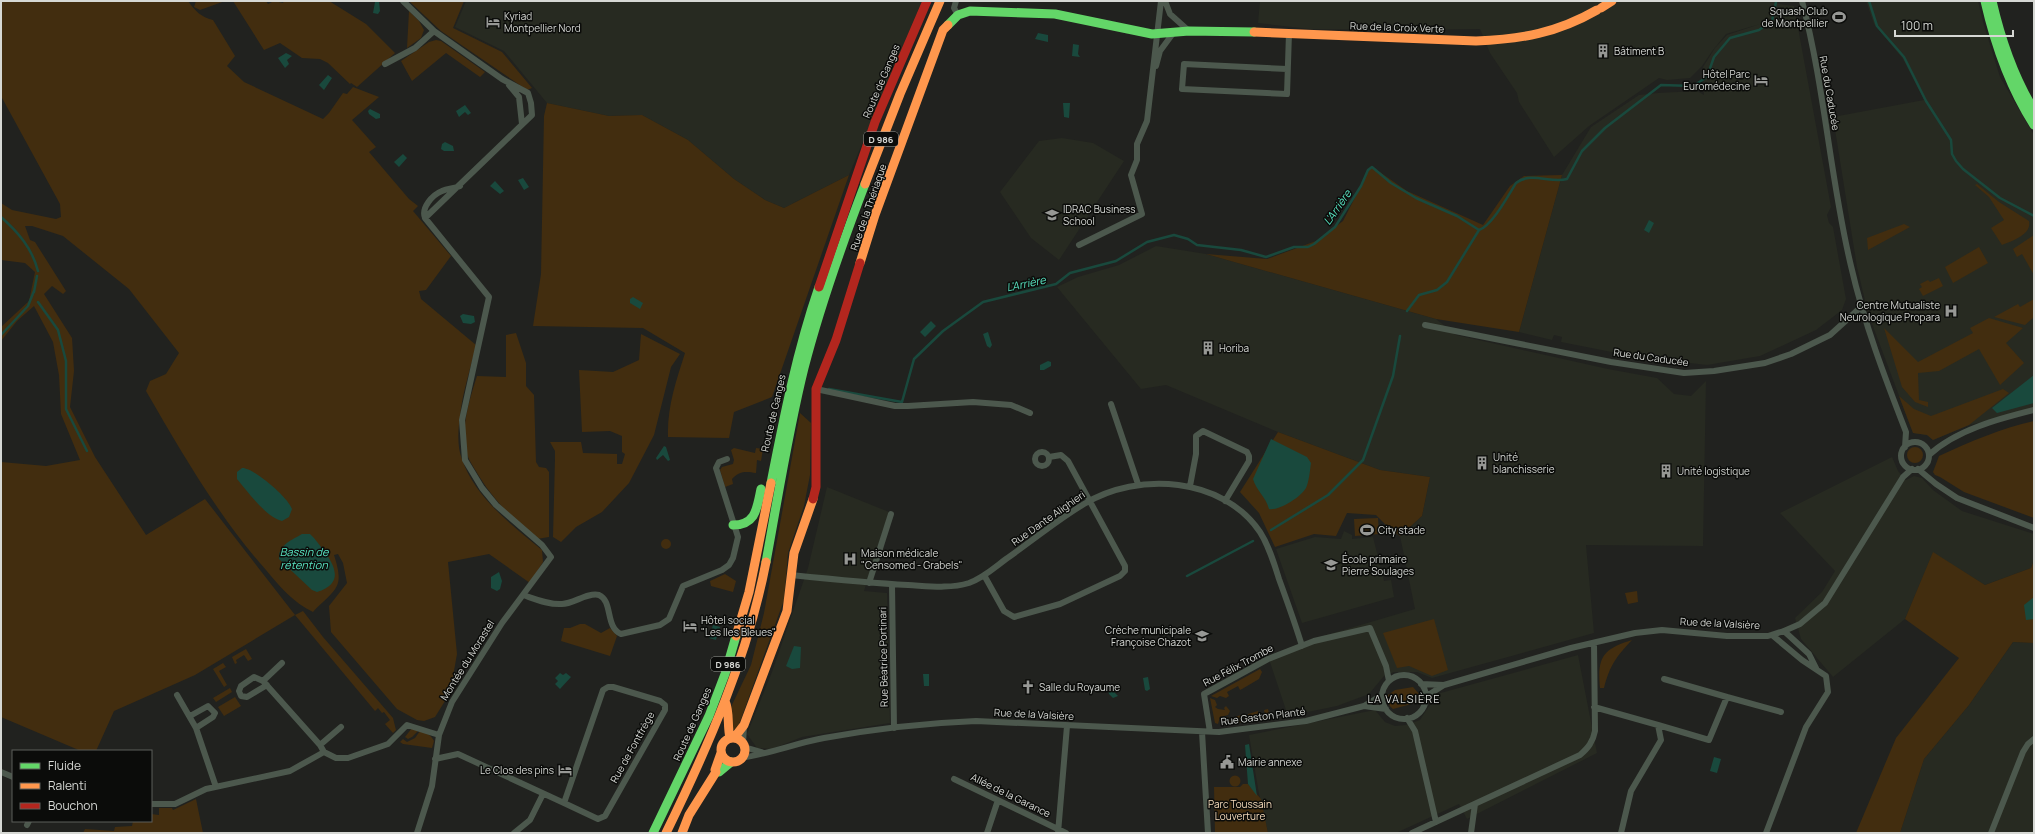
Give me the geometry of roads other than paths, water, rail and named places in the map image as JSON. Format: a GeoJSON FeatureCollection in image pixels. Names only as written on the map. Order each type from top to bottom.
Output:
{"type":"FeatureCollection","features":[{"type":"Feature","properties":{"kind":"main road","name":"Route de Ganges"},"geometry":{"type":"LineString","coordinates":[[653,833],[709,716],[725,674],[749,592],[769,483],[788,395],[808,319],[875,122],[927,1]]}},
{"type":"Feature","properties":{"kind":"main road","name":"Route de Ganges"},"geometry":{"type":"LineString","coordinates":[[666,833],[709,741],[725,701],[760,592],[776,500],[805,369],[832,280],[872,163],[919,46],[940,1]]}},
{"type":"Feature","properties":{"kind":"main road","name":"Rue de la Croix Verte"},"geometry":{"type":"LineString","coordinates":[[1156,33],[1189,31],[1289,33],[1501,41],[1526,39],[1551,32],[1573,24],[1612,1]]}},
{"type":"Feature","properties":{"kind":"main road"},"geometry":{"type":"LineString","coordinates":[[1985,1],[1995,43],[2005,73],[2025,112],[2034,125]]}},
{"type":"Feature","properties":{"kind":"main road"},"geometry":{"type":"LineString","coordinates":[[1992,1],[2001,38],[2016,79],[2034,110]]}},
{"type":"Feature","properties":{"kind":"main road"},"geometry":{"type":"LineString","coordinates":[[958,15],[970,11],[1055,14],[1146,33],[1156,33]]}},
{"type":"Feature","properties":{"kind":"main road","name":"Rue de la Thériaque"},"geometry":{"type":"LineString","coordinates":[[816,388],[836,340],[875,216],[943,30],[958,15]]}},
{"type":"Feature","properties":{"kind":"main road"},"geometry":{"type":"LineString","coordinates":[[682,833],[689,815],[716,772],[715,770],[724,742],[732,738],[744,725],[787,611],[790,575],[794,553],[814,501],[816,487],[816,388]]}},
{"type":"Feature","properties":{"kind":"main road"},"geometry":{"type":"LineString","coordinates":[[732,525],[744,526],[752,518],[757,512],[762,489],[769,483]]}},
{"type":"Feature","properties":{"kind":"main road"},"geometry":{"type":"LineString","coordinates":[[716,772],[719,772],[730,762],[741,758],[744,746],[732,738],[727,724],[729,710],[725,701]]}},
{"type":"Feature","properties":{"kind":"main road"},"geometry":{"type":"LineString","coordinates":[[721,752],[724,758],[730,762]]}},
{"type":"Feature","properties":{"kind":"street"},"geometry":{"type":"LineString","coordinates":[[403,1],[434,31],[502,78],[528,93],[532,112],[522,124],[460,186],[425,218]]}},
{"type":"Feature","properties":{"kind":"street"},"geometry":{"type":"LineString","coordinates":[[956,1],[954,8],[958,15]]}},
{"type":"Feature","properties":{"kind":"street"},"geometry":{"type":"LineString","coordinates":[[1079,245],[1142,214],[1131,175],[1137,160],[1137,144],[1146,121],[1153,75],[1156,33],[1161,1]]}},
{"type":"Feature","properties":{"kind":"street"},"geometry":{"type":"LineString","coordinates":[[1165,1],[1170,14],[1189,31]]}},
{"type":"Feature","properties":{"kind":"street","name":"Rue du Caducée"},"geometry":{"type":"LineString","coordinates":[[1802,1],[1818,80],[1849,258],[1861,307],[1884,376],[1906,432],[1918,442]]}},
{"type":"Feature","properties":{"kind":"street"},"geometry":{"type":"LineString","coordinates":[[385,64],[415,48],[434,31]]}},
{"type":"Feature","properties":{"kind":"street"},"geometry":{"type":"LineString","coordinates":[[1153,75],[1160,51],[1174,32]]}},
{"type":"Feature","properties":{"kind":"street"},"geometry":{"type":"LineString","coordinates":[[1287,69],[1184,64],[1182,89],[1287,94],[1289,33]]}},
{"type":"Feature","properties":{"kind":"street"},"geometry":{"type":"LineString","coordinates":[[502,78],[517,93],[522,124]]}},
{"type":"Feature","properties":{"kind":"street"},"geometry":{"type":"LineString","coordinates":[[425,218],[424,213],[426,206],[440,192],[460,186]]}},
{"type":"Feature","properties":{"kind":"street","name":"Montée du Morastel"},"geometry":{"type":"LineString","coordinates":[[417,833],[432,786],[439,735],[452,702],[461,685],[551,557],[542,545],[496,505],[482,488],[466,460],[462,420],[489,297],[425,218]]}},
{"type":"Feature","properties":{"kind":"street","name":"Rue du Caducée"},"geometry":{"type":"LineString","coordinates":[[1425,325],[1611,362],[1684,373],[1714,371],[1765,364],[1791,354],[1830,335],[1861,307]]}},
{"type":"Feature","properties":{"kind":"street"},"geometry":{"type":"LineString","coordinates":[[816,388],[894,406],[981,402],[1010,405],[1030,413]]}},
{"type":"Feature","properties":{"kind":"street"},"geometry":{"type":"LineString","coordinates":[[1111,404],[1138,484]]}},
{"type":"Feature","properties":{"kind":"street"},"geometry":{"type":"LineString","coordinates":[[1903,477],[1902,454],[1904,447],[1910,443],[1918,442],[1924,445],[1941,444],[1998,420],[2034,410]]}},
{"type":"Feature","properties":{"kind":"street"},"geometry":{"type":"LineString","coordinates":[[1190,486],[1196,454],[1196,436],[1203,431],[1247,452],[1250,456],[1249,461],[1225,502]]}},
{"type":"Feature","properties":{"kind":"street","name":"Rue du Caducée"},"geometry":{"type":"LineString","coordinates":[[1904,447],[1906,432]]}},
{"type":"Feature","properties":{"kind":"street"},"geometry":{"type":"LineString","coordinates":[[1915,469],[1925,465],[1929,457],[1941,444]]}},
{"type":"Feature","properties":{"kind":"street"},"geometry":{"type":"LineString","coordinates":[[1924,445],[1929,457],[1929,476]]}},
{"type":"Feature","properties":{"kind":"street"},"geometry":{"type":"LineString","coordinates":[[984,575],[1004,611],[1014,617],[1060,604],[1120,576],[1125,571],[1125,566],[1068,461],[1061,456],[1050,457]]}},
{"type":"Feature","properties":{"kind":"street"},"geometry":{"type":"LineString","coordinates":[[523,595],[541,601],[563,604],[593,595],[600,596],[606,604],[614,628],[621,634],[660,625],[671,617],[684,586],[717,573],[732,563],[738,537],[732,525],[716,468],[719,462],[727,459]]}},
{"type":"Feature","properties":{"kind":"street"},"geometry":{"type":"LineString","coordinates":[[1903,462],[1929,476],[1936,484],[1957,498],[2034,528]]}},
{"type":"Feature","properties":{"kind":"street","name":"Rue de la Valsière"},"geometry":{"type":"LineString","coordinates":[[1594,643],[1635,633],[1662,630],[1727,636],[1772,635],[1800,624],[1825,603],[1903,477],[1915,469]]}},
{"type":"Feature","properties":{"kind":"street","name":"Rue Dante Alighieri"},"geometry":{"type":"LineString","coordinates":[[790,575],[892,584],[954,586],[968,583],[984,575],[1090,501],[1119,488],[1138,484],[1163,483],[1190,486],[1236,508],[1256,527],[1267,544],[1302,646]]}},
{"type":"Feature","properties":{"kind":"street"},"geometry":{"type":"LineString","coordinates":[[870,583],[891,514]]}},
{"type":"Feature","properties":{"kind":"street","name":"Rue Béatrice Portinari"},"geometry":{"type":"LineString","coordinates":[[892,584],[894,728]]}},
{"type":"Feature","properties":{"kind":"street","name":"Rue Félix Trombe"},"geometry":{"type":"LineString","coordinates":[[1210,732],[1204,694],[1268,659],[1302,646],[1370,628],[1386,666],[1389,681]]}},
{"type":"Feature","properties":{"kind":"street"},"geometry":{"type":"LineString","coordinates":[[1784,631],[1809,654],[1816,668]]}},
{"type":"Feature","properties":{"kind":"street"},"geometry":{"type":"LineString","coordinates":[[1766,833],[1806,727],[1828,692],[1826,676],[1802,660],[1772,635]]}},
{"type":"Feature","properties":{"kind":"street"},"geometry":{"type":"LineString","coordinates":[[1412,833],[1580,756],[1588,749],[1594,739],[1594,643],[1444,684],[1421,684]]}},
{"type":"Feature","properties":{"kind":"street"},"geometry":{"type":"LineString","coordinates":[[282,663],[265,683],[320,745],[324,752],[336,758],[348,758],[388,744],[407,725],[439,735]]}},
{"type":"Feature","properties":{"kind":"street","name":"Rue Félix Trombe"},"geometry":{"type":"LineString","coordinates":[[1386,666],[1398,676]]}},
{"type":"Feature","properties":{"kind":"street"},"geometry":{"type":"LineString","coordinates":[[1386,708],[1382,695],[1389,681],[1398,676],[1411,676],[1421,684],[1425,696],[1422,709],[1417,714],[1407,718],[1415,731],[1436,822]]}},
{"type":"Feature","properties":{"kind":"street"},"geometry":{"type":"LineString","coordinates":[[1664,679],[1781,712]]}},
{"type":"Feature","properties":{"kind":"street"},"geometry":{"type":"LineString","coordinates":[[1425,696],[1444,684]]}},
{"type":"Feature","properties":{"kind":"street","name":"Rue de Fontfrège"},"geometry":{"type":"LineString","coordinates":[[435,759],[458,754],[598,819],[605,816],[665,710],[665,705],[660,701],[613,687],[608,686],[603,690],[564,803]]}},
{"type":"Feature","properties":{"kind":"street"},"geometry":{"type":"LineString","coordinates":[[177,695],[196,728],[216,787]]}},
{"type":"Feature","properties":{"kind":"street","name":"Rue Gaston Planté"},"geometry":{"type":"LineString","coordinates":[[1202,732],[1288,724],[1364,706],[1382,695]]}},
{"type":"Feature","properties":{"kind":"street"},"geometry":{"type":"LineString","coordinates":[[1594,707],[1710,740],[1727,697]]}},
{"type":"Feature","properties":{"kind":"street"},"geometry":{"type":"LineString","coordinates":[[190,716],[208,706],[214,713],[213,717],[196,728]]}},
{"type":"Feature","properties":{"kind":"street","name":"Rue Gaston Planté"},"geometry":{"type":"LineString","coordinates":[[1364,706],[1386,708],[1395,717],[1407,718]]}},
{"type":"Feature","properties":{"kind":"street"},"geometry":{"type":"LineString","coordinates":[[1415,731],[1417,714]]}},
{"type":"Feature","properties":{"kind":"street","name":"Rue de la Valsière"},"geometry":{"type":"LineString","coordinates":[[741,758],[768,754],[823,738],[948,722],[976,721],[1202,732]]}},
{"type":"Feature","properties":{"kind":"street"},"geometry":{"type":"LineString","coordinates":[[744,725],[744,746],[768,754]]}},
{"type":"Feature","properties":{"kind":"street"},"geometry":{"type":"LineString","coordinates":[[1621,833],[1631,791],[1661,740],[1658,725]]}},
{"type":"Feature","properties":{"kind":"street"},"geometry":{"type":"LineString","coordinates":[[1059,831],[1067,726]]}},
{"type":"Feature","properties":{"kind":"street"},"geometry":{"type":"LineString","coordinates":[[320,745],[340,727]]}},
{"type":"Feature","properties":{"kind":"street"},"geometry":{"type":"LineString","coordinates":[[1202,732],[1208,833]]}},
{"type":"Feature","properties":{"kind":"street"},"geometry":{"type":"LineString","coordinates":[[1991,833],[2023,752],[2028,744],[2034,739]]}},
{"type":"Feature","properties":{"kind":"street"},"geometry":{"type":"LineString","coordinates":[[152,804],[175,804],[202,791],[290,771],[324,752]]}},
{"type":"Feature","properties":{"kind":"street"},"geometry":{"type":"LineString","coordinates":[[1,772],[12,776]]}},
{"type":"Feature","properties":{"kind":"street","name":"Allée de la Garance"},"geometry":{"type":"LineString","coordinates":[[954,779],[1059,831],[1066,833]]}},
{"type":"Feature","properties":{"kind":"street"},"geometry":{"type":"LineString","coordinates":[[514,833],[530,820],[543,794]]}},
{"type":"Feature","properties":{"kind":"street"},"geometry":{"type":"LineString","coordinates":[[987,833],[998,800]]}},
{"type":"Feature","properties":{"kind":"street"},"geometry":{"type":"LineString","coordinates":[[1472,833],[1475,804]]}},
{"type":"Feature","properties":{"kind":"water"},"geometry":{"type":"Polygon","coordinates":[[[379,1],[380,11],[378,14],[373,13],[375,2],[379,1]]]}},
{"type":"Feature","properties":{"kind":"water"},"geometry":{"type":"Polygon","coordinates":[[[1038,33],[1048,35],[1048,42],[1035,39],[1038,33]]]}},
{"type":"Feature","properties":{"kind":"water"},"geometry":{"type":"Polygon","coordinates":[[[1073,44],[1079,45],[1078,54],[1080,57],[1072,56],[1073,44]]]}},
{"type":"Feature","properties":{"kind":"water"},"geometry":{"type":"Polygon","coordinates":[[[286,53],[292,56],[287,60],[289,64],[285,68],[278,58],[286,53]]]}},
{"type":"Feature","properties":{"kind":"water"},"geometry":{"type":"Polygon","coordinates":[[[328,75],[332,78],[324,90],[319,85],[328,75]]]}},
{"type":"Feature","properties":{"kind":"water"},"geometry":{"type":"Polygon","coordinates":[[[1063,103],[1070,103],[1069,118],[1064,117],[1063,103]]]}},
{"type":"Feature","properties":{"kind":"water"},"geometry":{"type":"Polygon","coordinates":[[[465,105],[471,113],[468,115],[465,112],[459,117],[456,111],[465,105]]]}},
{"type":"Feature","properties":{"kind":"water"},"geometry":{"type":"Polygon","coordinates":[[[370,109],[380,114],[380,118],[376,119],[369,114],[368,111],[370,109]]]}},
{"type":"Feature","properties":{"kind":"water"},"geometry":{"type":"Polygon","coordinates":[[[445,142],[453,146],[454,151],[444,151],[441,149],[442,144],[445,142]]]}},
{"type":"Feature","properties":{"kind":"water"},"geometry":{"type":"Polygon","coordinates":[[[403,154],[407,158],[399,167],[394,162],[403,154]]]}},
{"type":"Feature","properties":{"kind":"water"},"geometry":{"type":"Polygon","coordinates":[[[523,178],[529,187],[524,190],[518,180],[523,178]]]}},
{"type":"Feature","properties":{"kind":"water"},"geometry":{"type":"Polygon","coordinates":[[[495,181],[504,191],[500,194],[490,186],[495,181]]]}},
{"type":"Feature","properties":{"kind":"water"},"geometry":{"type":"Polygon","coordinates":[[[1649,220],[1654,223],[1649,233],[1644,230],[1649,220]]]}},
{"type":"Feature","properties":{"kind":"water"},"geometry":{"type":"Polygon","coordinates":[[[633,297],[643,303],[640,309],[630,303],[630,299],[633,297]]]}},
{"type":"Feature","properties":{"kind":"water"},"geometry":{"type":"Polygon","coordinates":[[[463,314],[474,316],[475,322],[471,324],[463,323],[460,316],[463,314]]]}},
{"type":"Feature","properties":{"kind":"water"},"geometry":{"type":"Polygon","coordinates":[[[931,321],[936,326],[925,337],[920,332],[931,321]]]}},
{"type":"Feature","properties":{"kind":"water"},"geometry":{"type":"Polygon","coordinates":[[[988,332],[992,345],[990,348],[987,346],[983,334],[988,332]]]}},
{"type":"Feature","properties":{"kind":"water"},"geometry":{"type":"Polygon","coordinates":[[[1048,361],[1051,362],[1051,366],[1044,370],[1040,370],[1040,365],[1048,361]]]}},
{"type":"Feature","properties":{"kind":"water"},"geometry":{"type":"Polygon","coordinates":[[[2034,375],[2034,403],[1997,413],[1992,408],[2034,375]]]}},
{"type":"Feature","properties":{"kind":"water"},"geometry":{"type":"Polygon","coordinates":[[[1271,439],[1307,457],[1311,463],[1308,483],[1303,492],[1284,506],[1269,509],[1253,479],[1271,439]]]}},
{"type":"Feature","properties":{"kind":"water"},"geometry":{"type":"Polygon","coordinates":[[[664,446],[666,447],[670,460],[668,461],[663,455],[657,460],[656,458],[664,446]]]}},
{"type":"Feature","properties":{"kind":"water","name":"Bassin de rétention"},"geometry":{"type":"Polygon","coordinates":[[[242,468],[254,472],[278,491],[292,509],[289,517],[282,521],[276,519],[264,510],[237,479],[237,472],[242,468]]]}},
{"type":"Feature","properties":{"kind":"water","name":"Bassin de rétention"},"geometry":{"type":"Polygon","coordinates":[[[302,534],[310,534],[314,538],[334,567],[335,575],[333,581],[327,587],[317,592],[312,590],[279,559],[279,554],[283,547],[302,534]]]}},
{"type":"Feature","properties":{"kind":"water"},"geometry":{"type":"Polygon","coordinates":[[[499,572],[502,581],[500,589],[497,591],[491,588],[491,577],[499,572]]]}},
{"type":"Feature","properties":{"kind":"water"},"geometry":{"type":"Polygon","coordinates":[[[2034,597],[2034,619],[2026,620],[2024,605],[2034,597]]]}},
{"type":"Feature","properties":{"kind":"water"},"geometry":{"type":"Polygon","coordinates":[[[713,625],[720,627],[716,640],[709,638],[713,625]]]}},
{"type":"Feature","properties":{"kind":"water"},"geometry":{"type":"Polygon","coordinates":[[[794,646],[801,647],[800,668],[792,669],[786,666],[794,646]]]}},
{"type":"Feature","properties":{"kind":"water"},"geometry":{"type":"Polygon","coordinates":[[[560,673],[563,675],[566,673],[571,677],[560,689],[555,684],[558,681],[555,678],[560,673]]]}},
{"type":"Feature","properties":{"kind":"water"},"geometry":{"type":"Polygon","coordinates":[[[923,674],[929,674],[929,686],[924,686],[923,674]]]}},
{"type":"Feature","properties":{"kind":"water"},"geometry":{"type":"Polygon","coordinates":[[[1148,677],[1150,689],[1147,691],[1145,690],[1143,678],[1148,677]]]}},
{"type":"Feature","properties":{"kind":"water"},"geometry":{"type":"Polygon","coordinates":[[[1114,686],[1114,692],[1118,696],[1113,698],[1109,694],[1108,689],[1114,686]]]}},
{"type":"Feature","properties":{"kind":"water"},"geometry":{"type":"Polygon","coordinates":[[[1249,744],[1257,796],[1248,784],[1245,745],[1249,744]]]}},
{"type":"Feature","properties":{"kind":"water"},"geometry":{"type":"Polygon","coordinates":[[[1714,757],[1721,759],[1717,773],[1710,771],[1714,757]]]}},
{"type":"Feature","properties":{"kind":"waterway"},"geometry":{"type":"LineString","coordinates":[[1869,1],[1877,26],[1904,57],[1926,101],[1951,140],[1952,154],[1956,161],[1963,169],[2000,198],[2034,216]]}},
{"type":"Feature","properties":{"kind":"waterway","name":"L'Arrière"},"geometry":{"type":"LineString","coordinates":[[1479,230],[1489,223],[1495,216],[1516,183],[1528,178],[1554,180],[1567,179],[1582,151],[1605,128],[1661,85],[1693,86],[1704,79],[1708,74],[1714,57],[1730,38],[1759,30],[1772,21],[1776,2]]}},
{"type":"Feature","properties":{"kind":"waterway","name":"L'Arrière"},"geometry":{"type":"LineString","coordinates":[[829,389],[902,402],[914,359],[943,331],[983,302],[1056,284],[1070,273],[1116,261],[1147,242],[1174,235],[1188,239],[1197,245],[1241,250],[1266,257],[1294,247],[1308,247],[1335,227],[1361,186],[1368,170],[1372,167],[1391,183],[1416,198],[1457,216],[1479,230]]}},
{"type":"Feature","properties":{"kind":"waterway"},"geometry":{"type":"LineString","coordinates":[[1,217],[24,241],[32,255],[38,271]]}},
{"type":"Feature","properties":{"kind":"waterway"},"geometry":{"type":"LineString","coordinates":[[1407,311],[1419,295],[1437,290],[1447,282],[1479,230]]}},
{"type":"Feature","properties":{"kind":"waterway"},"geometry":{"type":"LineString","coordinates":[[34,292],[37,276]]}},
{"type":"Feature","properties":{"kind":"waterway"},"geometry":{"type":"LineString","coordinates":[[1,335],[28,306],[34,291]]}},
{"type":"Feature","properties":{"kind":"waterway"},"geometry":{"type":"LineString","coordinates":[[38,302],[58,330],[66,361],[66,409],[87,451]]}},
{"type":"Feature","properties":{"kind":"waterway"},"geometry":{"type":"LineString","coordinates":[[1271,530],[1328,495],[1363,460],[1393,376],[1400,336]]}},
{"type":"Feature","properties":{"kind":"waterway"},"geometry":{"type":"LineString","coordinates":[[1187,576],[1253,541]]}},
{"type":"Feature","properties":{"kind":"place","name":"Squash Club de Montpellier"},"geometry":{"type":"Point","coordinates":[1839,17]}},
{"type":"Feature","properties":{"kind":"place","name":"Kyriad Montpellier Nord"},"geometry":{"type":"Point","coordinates":[493,22]}},
{"type":"Feature","properties":{"kind":"place","name":"Bâtiment B"},"geometry":{"type":"Point","coordinates":[1603,51]}},
{"type":"Feature","properties":{"kind":"place","name":"Hôtel Parc Euromédecine"},"geometry":{"type":"Point","coordinates":[1761,80]}},
{"type":"Feature","properties":{"kind":"place","name":"IDRAC Business School"},"geometry":{"type":"Point","coordinates":[1052,215]}},
{"type":"Feature","properties":{"kind":"place","name":"Centre Mutualiste Neurologique Propara"},"geometry":{"type":"Point","coordinates":[1951,311]}},
{"type":"Feature","properties":{"kind":"place","name":"Horiba"},"geometry":{"type":"Point","coordinates":[1208,348]}},
{"type":"Feature","properties":{"kind":"place","name":"Unité blanchisserie"},"geometry":{"type":"Point","coordinates":[1482,463]}},
{"type":"Feature","properties":{"kind":"place","name":"Unité logistique"},"geometry":{"type":"Point","coordinates":[1666,471]}},
{"type":"Feature","properties":{"kind":"place","name":"City stade"},"geometry":{"type":"Point","coordinates":[1367,530]}},
{"type":"Feature","properties":{"kind":"place","name":"Maison médicale \"Censomed - Grabels\""},"geometry":{"type":"Point","coordinates":[850,559]}},
{"type":"Feature","properties":{"kind":"place","name":"École primaire Pierre Soulages"},"geometry":{"type":"Point","coordinates":[1331,565]}},
{"type":"Feature","properties":{"kind":"place","name":"Hôtel social \"Les Iles Bleues\""},"geometry":{"type":"Point","coordinates":[690,626]}},
{"type":"Feature","properties":{"kind":"place","name":"Crèche municipale Françoise Chazot"},"geometry":{"type":"Point","coordinates":[1202,636]}},
{"type":"Feature","properties":{"kind":"place","name":"Salle du Royaume"},"geometry":{"type":"Point","coordinates":[1028,687]}},
{"type":"Feature","properties":{"kind":"place","name":"Mairie annexe"},"geometry":{"type":"Point","coordinates":[1227,762]}},
{"type":"Feature","properties":{"kind":"place","name":"Le Clos des pins"},"geometry":{"type":"Point","coordinates":[565,770]}},
{"type":"Feature","properties":{"kind":"district","name":"LA VALSIÈRE"},"geometry":{"type":"Point","coordinates":[1404,698]}},
{"type":"Feature","properties":{"kind":"park label","name":"Parc Toussain Louverture"},"geometry":{"type":"Point","coordinates":[1240,810]}}]}
